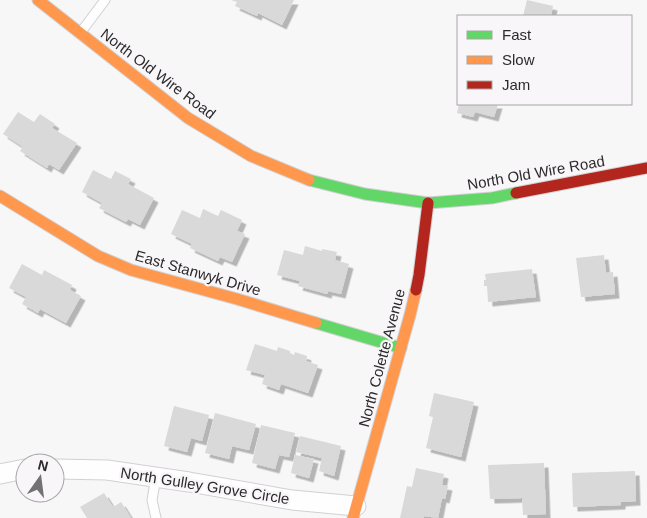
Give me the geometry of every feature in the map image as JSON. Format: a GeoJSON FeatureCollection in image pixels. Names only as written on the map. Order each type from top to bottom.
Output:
{"type":"FeatureCollection","features":[{"type":"Feature","properties":{"kind":"street","name":"North Old Wire Road"},"geometry":{"type":"LineString","coordinates":[[38,0],[188,118],[251,156],[310,181],[365,194],[428,203],[492,198],[647,168]]}},
{"type":"Feature","properties":{"kind":"street","name":"East Stanwyk Drive"},"geometry":{"type":"LineString","coordinates":[[0,196],[98,256],[131,270],[237,299],[401,348]]}},
{"type":"Feature","properties":{"kind":"street","name":"North Colette Avenue"},"geometry":{"type":"LineString","coordinates":[[355,512],[401,348],[419,275],[428,203]]}},
{"type":"Feature","properties":{"kind":"street","name":"North Gulley Grove Circle"},"geometry":{"type":"LineString","coordinates":[[65,469],[107,470],[156,477],[355,512]]}},
{"type":"Feature","properties":{"kind":"street"},"geometry":{"type":"LineString","coordinates":[[0,474],[15,470]]}},
{"type":"Feature","properties":{"kind":"lane"},"geometry":{"type":"LineString","coordinates":[[80,34],[105,0]]}},
{"type":"Feature","properties":{"kind":"lane"},"geometry":{"type":"LineString","coordinates":[[156,477],[152,500],[156,518]]}},
{"type":"Feature","properties":{"kind":"building"},"geometry":{"type":"Polygon","coordinates":[[[231,0],[294,0],[282,25],[258,13],[257,16],[235,6],[237,2],[231,0]]]}},
{"type":"Feature","properties":{"kind":"building"},"geometry":{"type":"Polygon","coordinates":[[[527,0],[553,6],[551,15],[523,15],[527,0]]]}},
{"type":"Feature","properties":{"kind":"building"},"geometry":{"type":"Polygon","coordinates":[[[459,105],[498,105],[494,117],[475,112],[473,117],[457,113],[459,105]]]}},
{"type":"Feature","properties":{"kind":"building"},"geometry":{"type":"Polygon","coordinates":[[[18,112],[34,122],[40,114],[55,124],[52,128],[77,143],[59,170],[49,164],[47,168],[20,151],[23,147],[3,134],[18,112]]]}},
{"type":"Feature","properties":{"kind":"building"},"geometry":{"type":"Polygon","coordinates":[[[93,170],[111,179],[115,171],[131,179],[128,184],[154,198],[140,225],[128,219],[126,222],[99,208],[102,203],[82,192],[93,170]]]}},
{"type":"Feature","properties":{"kind":"building"},"geometry":{"type":"Polygon","coordinates":[[[203,209],[218,216],[221,210],[242,220],[237,231],[245,234],[232,262],[220,257],[218,261],[190,248],[192,244],[171,234],[182,210],[200,218],[203,209]]]}},
{"type":"Feature","properties":{"kind":"building"},"geometry":{"type":"Polygon","coordinates":[[[305,246],[322,251],[322,249],[337,252],[335,260],[349,264],[341,294],[328,291],[327,294],[298,286],[300,281],[277,275],[284,250],[303,255],[305,246]]]}},
{"type":"Feature","properties":{"kind":"building"},"geometry":{"type":"Polygon","coordinates":[[[604,255],[606,273],[613,272],[615,294],[581,297],[576,258],[604,255]]]}},
{"type":"Feature","properties":{"kind":"building"},"geometry":{"type":"Polygon","coordinates":[[[22,264],[42,275],[44,270],[72,285],[70,290],[81,296],[66,323],[40,309],[38,313],[22,304],[26,297],[9,288],[22,264]]]}},
{"type":"Feature","properties":{"kind":"building"},"geometry":{"type":"Polygon","coordinates":[[[532,269],[536,297],[488,302],[487,286],[484,286],[485,274],[532,269]]]}},
{"type":"Feature","properties":{"kind":"building"},"geometry":{"type":"Polygon","coordinates":[[[255,344],[277,351],[278,347],[290,351],[294,355],[295,352],[307,356],[306,361],[318,365],[308,393],[281,384],[279,390],[262,384],[265,375],[246,370],[255,344]]]}},
{"type":"Feature","properties":{"kind":"building"},"geometry":{"type":"Polygon","coordinates":[[[434,393],[474,402],[461,457],[426,448],[433,417],[429,416],[434,393]]]}},
{"type":"Feature","properties":{"kind":"building"},"geometry":{"type":"Polygon","coordinates":[[[174,406],[209,415],[202,441],[191,438],[187,452],[164,446],[174,406]]]}},
{"type":"Feature","properties":{"kind":"building"},"geometry":{"type":"Polygon","coordinates":[[[215,413],[256,424],[249,450],[232,446],[229,459],[205,453],[215,413]]]}},
{"type":"Feature","properties":{"kind":"building"},"geometry":{"type":"Polygon","coordinates":[[[261,425],[295,433],[289,457],[279,455],[275,469],[252,463],[261,425]]]}},
{"type":"Feature","properties":{"kind":"building"},"geometry":{"type":"Polygon","coordinates":[[[300,436],[341,446],[334,476],[319,471],[322,458],[296,452],[300,436]]]}},
{"type":"Feature","properties":{"kind":"building"},"geometry":{"type":"Polygon","coordinates":[[[295,455],[314,459],[309,478],[291,473],[295,455]]]}},
{"type":"Feature","properties":{"kind":"building"},"geometry":{"type":"Polygon","coordinates":[[[544,463],[546,514],[523,515],[522,498],[490,499],[488,465],[544,463]]]}},
{"type":"Feature","properties":{"kind":"building"},"geometry":{"type":"Polygon","coordinates":[[[416,468],[444,474],[442,485],[448,486],[445,499],[442,498],[438,518],[424,516],[424,518],[400,518],[407,486],[412,487],[416,468]]]}},
{"type":"Feature","properties":{"kind":"building"},"geometry":{"type":"Polygon","coordinates":[[[635,471],[636,501],[621,502],[621,505],[573,507],[572,473],[635,471]]]}},
{"type":"Feature","properties":{"kind":"building"},"geometry":{"type":"Polygon","coordinates":[[[104,493],[113,507],[121,502],[131,518],[87,518],[80,507],[104,493]]]}},
{"type":"Feature","properties":{"kind":"traffic: fast"},"geometry":{"type":"LineString","coordinates":[[309,180],[365,194],[428,203],[492,198],[516,193]]}},
{"type":"Feature","properties":{"kind":"traffic: fast"},"geometry":{"type":"LineString","coordinates":[[316,323],[401,348]]}},
{"type":"Feature","properties":{"kind":"traffic: slow"},"geometry":{"type":"LineString","coordinates":[[38,0],[188,118],[251,156],[309,180]]}},
{"type":"Feature","properties":{"kind":"traffic: slow"},"geometry":{"type":"LineString","coordinates":[[0,196],[98,256],[131,270],[316,323]]}},
{"type":"Feature","properties":{"kind":"traffic: slow"},"geometry":{"type":"LineString","coordinates":[[353,518],[416,290]]}},
{"type":"Feature","properties":{"kind":"traffic: jam"},"geometry":{"type":"LineString","coordinates":[[516,193],[647,168]]}},
{"type":"Feature","properties":{"kind":"traffic: jam"},"geometry":{"type":"LineString","coordinates":[[416,290],[428,203]]}}]}
